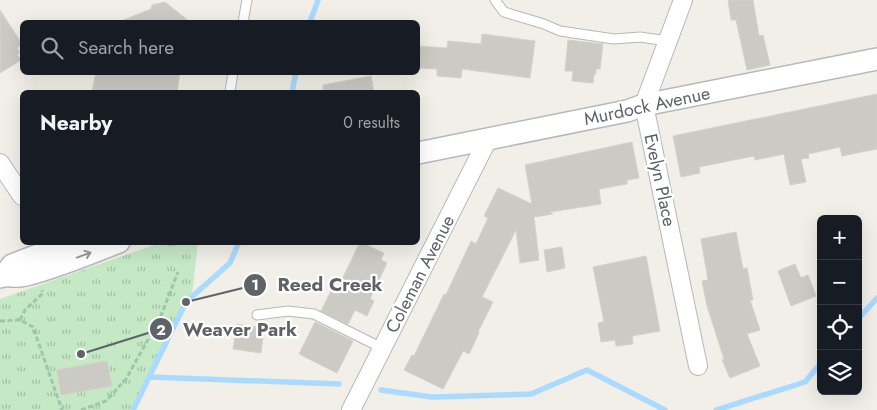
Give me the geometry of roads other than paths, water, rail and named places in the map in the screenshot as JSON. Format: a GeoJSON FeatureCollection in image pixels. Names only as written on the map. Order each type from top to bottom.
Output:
{"type":"FeatureCollection","features":[{"type":"Feature","properties":{"kind":"street"},"geometry":{"type":"LineString","coordinates":[[644,105],[683,0]]}},
{"type":"Feature","properties":{"kind":"street","name":"Murdock Avenue"},"geometry":{"type":"LineString","coordinates":[[420,153],[627,111],[644,105],[877,59]]}},
{"type":"Feature","properties":{"kind":"street","name":"Evelyn Place"},"geometry":{"type":"LineString","coordinates":[[644,105],[698,366]]}},
{"type":"Feature","properties":{"kind":"street","name":"Coleman Avenue"},"geometry":{"type":"LineString","coordinates":[[351,410],[488,139]]}},
{"type":"Feature","properties":{"kind":"street"},"geometry":{"type":"LineString","coordinates":[[0,163],[20,193]]}},
{"type":"Feature","properties":{"kind":"street"},"geometry":{"type":"LineString","coordinates":[[2,276],[12,265],[60,249],[94,245]]}},
{"type":"Feature","properties":{"kind":"street"},"geometry":{"type":"LineString","coordinates":[[2,276],[17,278],[36,273],[60,249]]}},
{"type":"Feature","properties":{"kind":"lane"},"geometry":{"type":"LineString","coordinates":[[243,20],[247,0]]}},
{"type":"Feature","properties":{"kind":"lane"},"geometry":{"type":"LineString","coordinates":[[496,0],[504,12],[560,31],[614,39],[640,37],[668,41]]}},
{"type":"Feature","properties":{"kind":"lane"},"geometry":{"type":"LineString","coordinates":[[230,90],[233,75]]}},
{"type":"Feature","properties":{"kind":"lane"},"geometry":{"type":"LineString","coordinates":[[257,315],[288,311],[314,314],[382,348]]}},
{"type":"Feature","properties":{"kind":"waterway"},"geometry":{"type":"LineString","coordinates":[[311,20],[318,0]]}},
{"type":"Feature","properties":{"kind":"waterway"},"geometry":{"type":"LineString","coordinates":[[292,90],[295,75]]}},
{"type":"Feature","properties":{"kind":"waterway"},"geometry":{"type":"LineString","coordinates":[[133,410],[186,302],[230,263],[238,245]]}},
{"type":"Feature","properties":{"kind":"waterway"},"geometry":{"type":"LineString","coordinates":[[862,315],[877,298]]}},
{"type":"Feature","properties":{"kind":"waterway"},"geometry":{"type":"LineString","coordinates":[[716,410],[805,382],[817,368]]}},
{"type":"Feature","properties":{"kind":"waterway"},"geometry":{"type":"LineString","coordinates":[[381,390],[432,397],[531,394],[587,370],[665,410]]}},
{"type":"Feature","properties":{"kind":"waterway"},"geometry":{"type":"LineString","coordinates":[[150,377],[339,384]]}},
{"type":"Feature","properties":{"kind":"place","name":"Reed Creek"},"geometry":{"type":"Point","coordinates":[186,302]}},
{"type":"Feature","properties":{"kind":"place","name":"Weaver Park"},"geometry":{"type":"Point","coordinates":[81,354]}}]}
